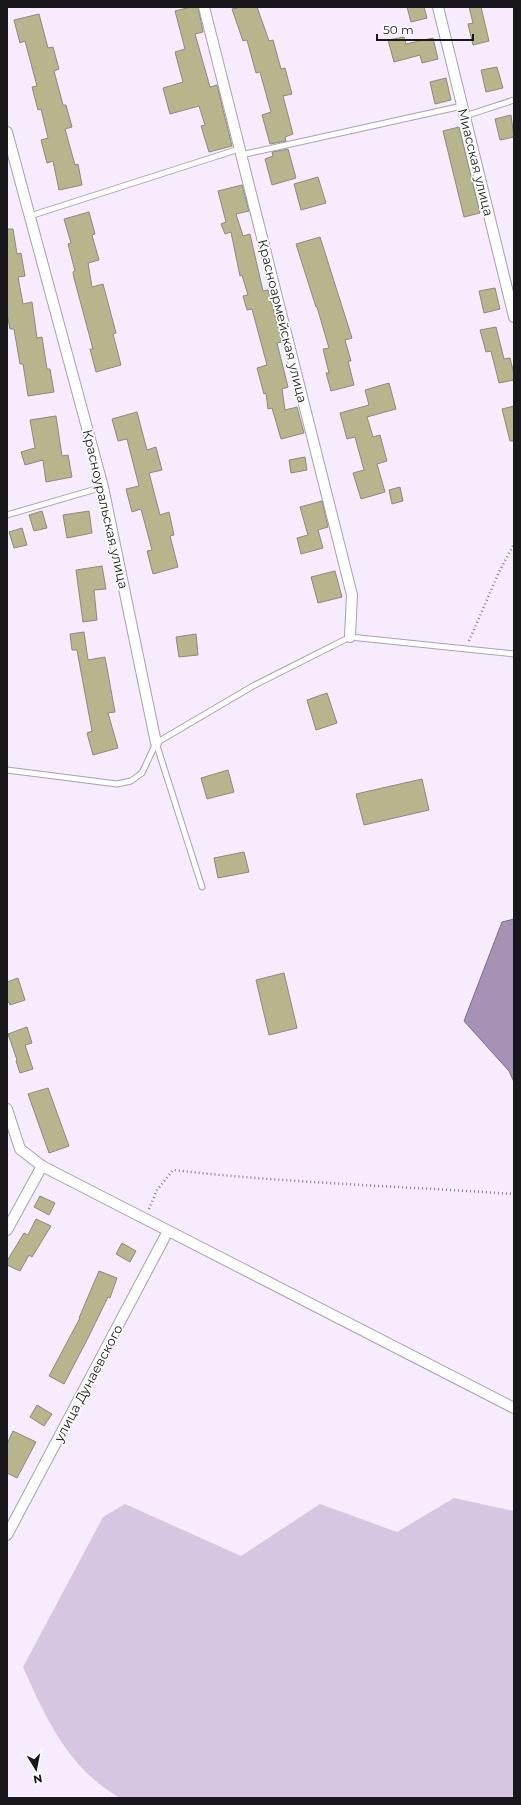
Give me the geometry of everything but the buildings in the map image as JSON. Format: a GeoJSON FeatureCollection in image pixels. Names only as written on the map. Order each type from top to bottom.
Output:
{"type":"FeatureCollection","features":[{"type":"Feature","properties":{"kind":"street","name":"Красноармейская улица"},"geometry":{"type":"LineString","coordinates":[[204,7],[352,595],[350,637]]}},
{"type":"Feature","properties":{"kind":"street","name":"Миасская улица"},"geometry":{"type":"LineString","coordinates":[[438,7],[514,317]]}},
{"type":"Feature","properties":{"kind":"street","name":"Красноуральская улица"},"geometry":{"type":"LineString","coordinates":[[7,132],[103,487],[156,743]]}},
{"type":"Feature","properties":{"kind":"street"},"geometry":{"type":"LineString","coordinates":[[7,1109],[20,1149],[42,1166],[514,1408]]}},
{"type":"Feature","properties":{"kind":"street"},"geometry":{"type":"LineString","coordinates":[[7,1230],[42,1166]]}},
{"type":"Feature","properties":{"kind":"street","name":"улица Дунаевского"},"geometry":{"type":"LineString","coordinates":[[7,1535],[168,1231]]}},
{"type":"Feature","properties":{"kind":"lane"},"geometry":{"type":"LineString","coordinates":[[30,216],[240,152],[464,111],[514,100]]}},
{"type":"Feature","properties":{"kind":"lane"},"geometry":{"type":"LineString","coordinates":[[7,514],[103,487]]}},
{"type":"Feature","properties":{"kind":"lane"},"geometry":{"type":"LineString","coordinates":[[7,770],[117,784],[131,781],[142,774],[156,743],[253,686],[350,637],[514,654]]}},
{"type":"Feature","properties":{"kind":"lane","name":"Красноуральская улица"},"geometry":{"type":"LineString","coordinates":[[156,743],[202,887]]}},
{"type":"Feature","properties":{"kind":"path"},"geometry":{"type":"LineString","coordinates":[[466,649],[499,572],[514,544]]}},
{"type":"Feature","properties":{"kind":"path"},"geometry":{"type":"LineString","coordinates":[[145,1219],[157,1190],[173,1170],[340,1185],[414,1187],[514,1194]]}},
{"type":"Feature","properties":{"kind":"shaded area"},"geometry":{"type":"Polygon","coordinates":[[[514,919],[514,1082],[509,1071],[464,1021],[502,922],[514,919]]]}},
{"type":"Feature","properties":{"kind":"shaded area"},"geometry":{"type":"Polygon","coordinates":[[[454,1498],[514,1511],[514,1798],[120,1798],[102,1786],[73,1758],[50,1724],[23,1667],[103,1517],[125,1504],[241,1556],[320,1504],[397,1532],[454,1498]]]}}]}
